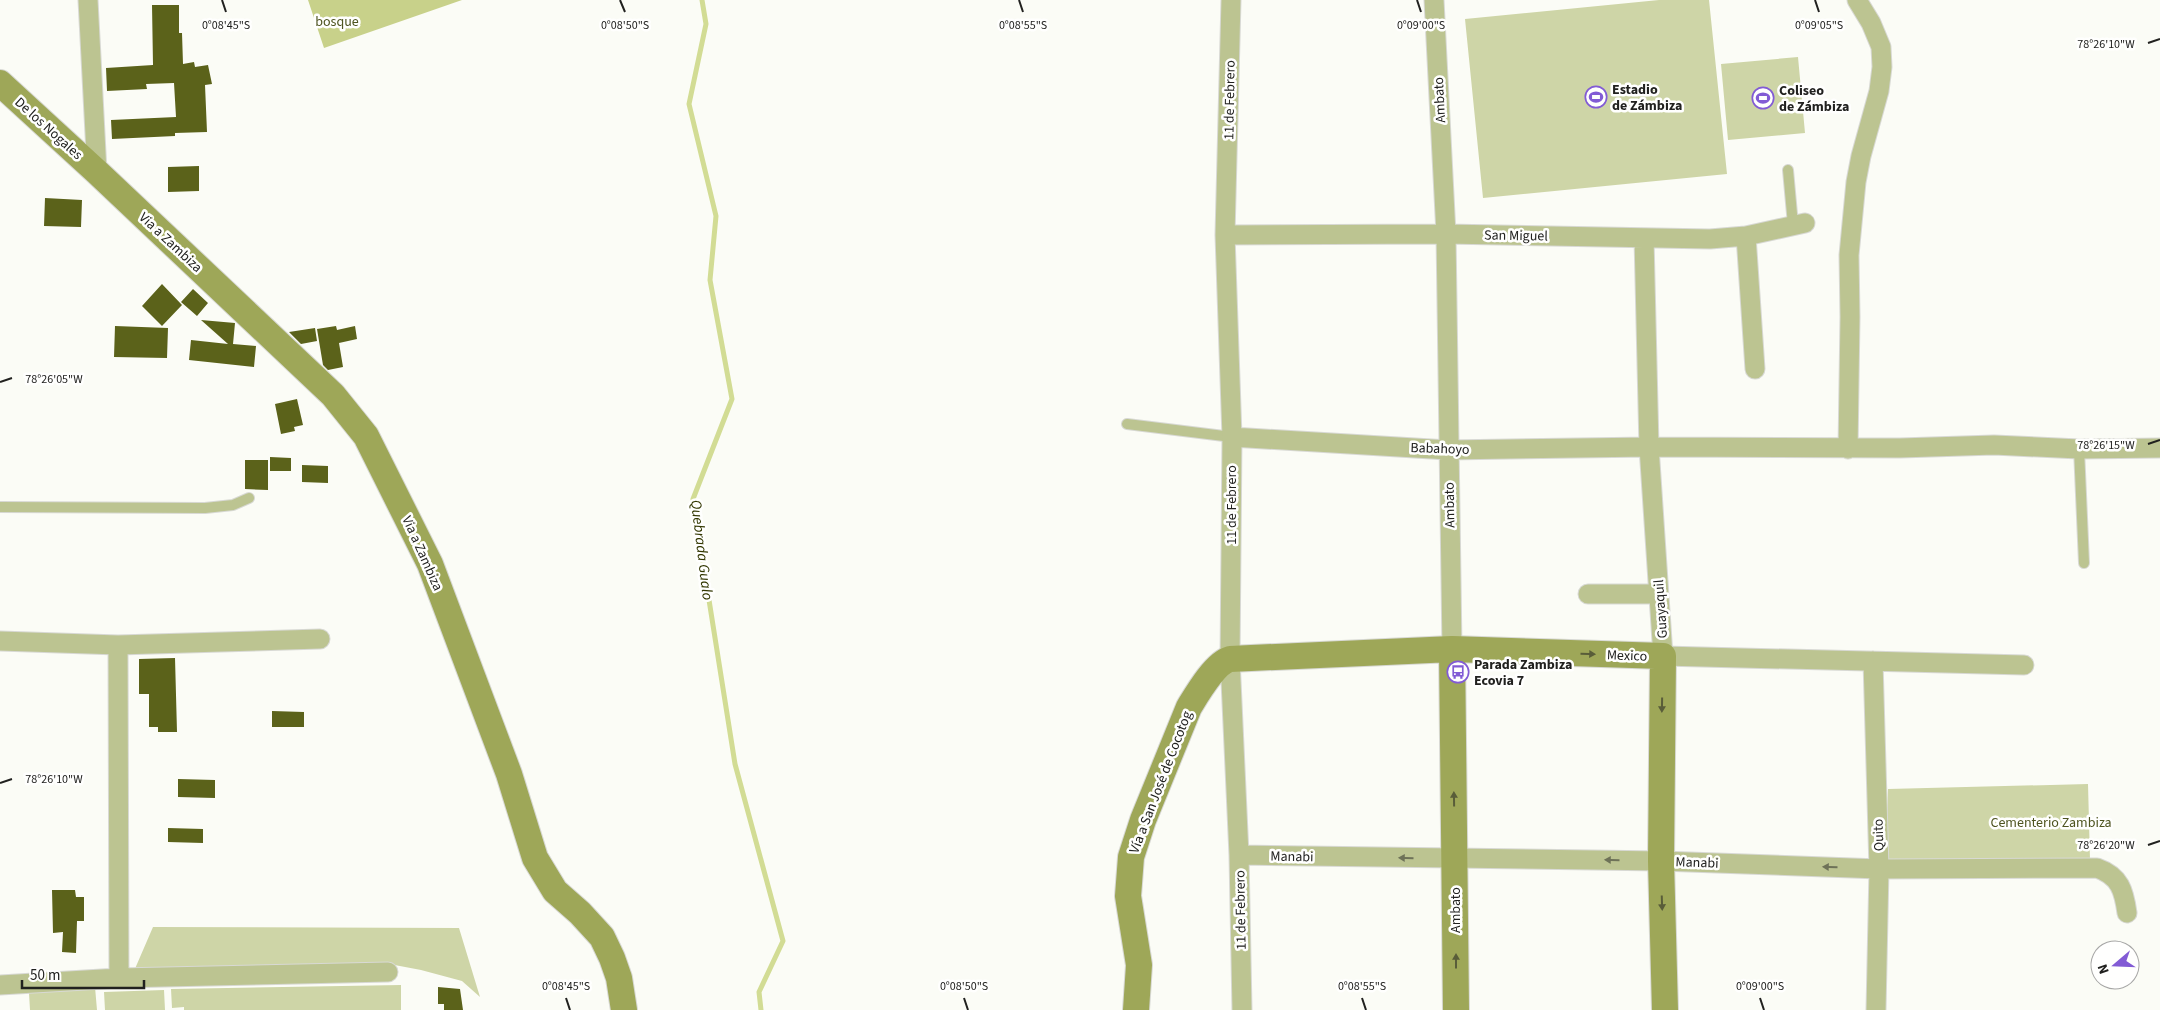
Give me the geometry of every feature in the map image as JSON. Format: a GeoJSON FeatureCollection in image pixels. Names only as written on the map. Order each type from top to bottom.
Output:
{"type":"FeatureCollection","features":[{"type":"Feature","properties":{"kind":"street"},"geometry":{"type":"LineString","coordinates":[[88,0],[97,172]]}},
{"type":"Feature","properties":{"kind":"street","name":"11 de Febrero"},"geometry":{"type":"LineString","coordinates":[[1231,0],[1225,235],[1232,437],[1230,659],[1239,855],[1242,1010]]}},
{"type":"Feature","properties":{"kind":"street","name":"Ambato"},"geometry":{"type":"LineString","coordinates":[[1434,0],[1446,234],[1456,1010]]}},
{"type":"Feature","properties":{"kind":"street"},"geometry":{"type":"LineString","coordinates":[[1848,449],[1849,255],[1856,182],[1861,156],[1879,91],[1882,67],[1880,47],[1872,23],[1857,0]]}},
{"type":"Feature","properties":{"kind":"street","name":"De los Nogales"},"geometry":{"type":"LineString","coordinates":[[0,83],[97,172]]}},
{"type":"Feature","properties":{"kind":"street","name":"Via a Zambiza"},"geometry":{"type":"LineString","coordinates":[[97,172],[333,395],[366,436],[430,564],[509,774],[535,858],[555,891],[580,913],[602,938],[619,978],[624,1010]]}},
{"type":"Feature","properties":{"kind":"street","name":"San Miguel"},"geometry":{"type":"LineString","coordinates":[[1225,235],[1446,234],[1710,239],[1746,236],[1799,224]]}},
{"type":"Feature","properties":{"kind":"street"},"geometry":{"type":"LineString","coordinates":[[1746,236],[1755,368]]}},
{"type":"Feature","properties":{"kind":"street","name":"Guayaquil"},"geometry":{"type":"LineString","coordinates":[[1644,238],[1649,447],[1663,656],[1661,861],[1665,1010]]}},
{"type":"Feature","properties":{"kind":"street","name":"Babahoyo"},"geometry":{"type":"LineString","coordinates":[[1232,437],[1448,450],[1649,447],[1848,449],[1994,445],[2079,450],[2160,448]]}},
{"type":"Feature","properties":{"kind":"street"},"geometry":{"type":"LineString","coordinates":[[1588,594],[1659,594]]}},
{"type":"Feature","properties":{"kind":"street"},"geometry":{"type":"LineString","coordinates":[[0,641],[118,645],[320,639]]}},
{"type":"Feature","properties":{"kind":"street"},"geometry":{"type":"LineString","coordinates":[[118,645],[119,978]]}},
{"type":"Feature","properties":{"kind":"street","name":"Mexico"},"geometry":{"type":"LineString","coordinates":[[1230,659],[1452,649],[2024,665]]}},
{"type":"Feature","properties":{"kind":"street","name":"Vía a San José de Cocotog"},"geometry":{"type":"LineString","coordinates":[[1136,1010],[1139,965],[1128,896],[1131,857],[1143,820],[1189,707],[1199,690],[1224,661],[1230,659]]}},
{"type":"Feature","properties":{"kind":"street","name":"Quito"},"geometry":{"type":"LineString","coordinates":[[1873,661],[1879,869],[1876,1010]]}},
{"type":"Feature","properties":{"kind":"street","name":"Manabi"},"geometry":{"type":"LineString","coordinates":[[1239,855],[1661,861],[1879,869],[2097,868],[2108,872],[2117,881],[2125,896],[2127,913]]}},
{"type":"Feature","properties":{"kind":"street"},"geometry":{"type":"LineString","coordinates":[[0,985],[119,978],[388,972]]}},
{"type":"Feature","properties":{"kind":"lane"},"geometry":{"type":"LineString","coordinates":[[1788,170],[1799,224]]}},
{"type":"Feature","properties":{"kind":"lane"},"geometry":{"type":"LineString","coordinates":[[1127,424],[1232,437]]}},
{"type":"Feature","properties":{"kind":"lane"},"geometry":{"type":"LineString","coordinates":[[2079,450],[2084,563]]}},
{"type":"Feature","properties":{"kind":"lane"},"geometry":{"type":"LineString","coordinates":[[0,507],[205,508],[233,505],[250,498]]}},
{"type":"Feature","properties":{"kind":"green space","name":"bosque"},"geometry":{"type":"Polygon","coordinates":[[[308,0],[462,0],[324,48],[308,0]]]}},
{"type":"Feature","properties":{"kind":"green space","name":"Estadio de Zámbiza"},"geometry":{"type":"Polygon","coordinates":[[[1659,0],[1709,0],[1727,174],[1483,198],[1465,19],[1659,0]]]}},
{"type":"Feature","properties":{"kind":"green space","name":"Coliseo de Zámbiza"},"geometry":{"type":"Polygon","coordinates":[[[1798,57],[1805,133],[1728,140],[1721,64],[1798,57]]]}},
{"type":"Feature","properties":{"kind":"green space","name":"Cementerio Zambiza"},"geometry":{"type":"Polygon","coordinates":[[[2088,784],[2090,860],[1885,862],[1888,789],[2088,784]]]}},
{"type":"Feature","properties":{"kind":"green space"},"geometry":{"type":"Polygon","coordinates":[[[153,927],[459,928],[480,997],[462,981],[384,963],[134,971],[153,927]]]}},
{"type":"Feature","properties":{"kind":"green space"},"geometry":{"type":"Polygon","coordinates":[[[401,985],[401,1010],[184,1010],[184,1007],[172,1008],[171,989],[401,985]]]}},
{"type":"Feature","properties":{"kind":"green space"},"geometry":{"type":"Polygon","coordinates":[[[95,987],[97,1010],[30,1010],[29,993],[95,987]]]}},
{"type":"Feature","properties":{"kind":"green space"},"geometry":{"type":"Polygon","coordinates":[[[164,990],[165,1010],[105,1010],[104,992],[164,990]]]}},
{"type":"Feature","properties":{"kind":"building"},"geometry":{"type":"Polygon","coordinates":[[[152,5],[179,5],[179,33],[182,33],[183,64],[194,62],[195,67],[208,65],[212,84],[205,85],[207,132],[175,133],[175,136],[112,139],[111,120],[176,117],[174,83],[146,84],[147,89],[107,91],[106,68],[153,65],[152,5]]]}},
{"type":"Feature","properties":{"kind":"building"},"geometry":{"type":"Polygon","coordinates":[[[199,166],[199,191],[168,192],[168,167],[199,166]]]}},
{"type":"Feature","properties":{"kind":"building"},"geometry":{"type":"Polygon","coordinates":[[[45,198],[82,200],[81,227],[44,226],[45,198]]]}},
{"type":"Feature","properties":{"kind":"building"},"geometry":{"type":"Polygon","coordinates":[[[162,284],[182,305],[162,326],[142,306],[162,284]]]}},
{"type":"Feature","properties":{"kind":"building"},"geometry":{"type":"Polygon","coordinates":[[[193,289],[208,303],[197,316],[181,302],[193,289]]]}},
{"type":"Feature","properties":{"kind":"building"},"geometry":{"type":"Polygon","coordinates":[[[201,320],[235,323],[233,344],[256,346],[254,367],[189,360],[191,340],[228,344],[201,320]]]}},
{"type":"Feature","properties":{"kind":"building"},"geometry":{"type":"Polygon","coordinates":[[[115,326],[168,328],[167,358],[114,357],[115,326]]]}},
{"type":"Feature","properties":{"kind":"building"},"geometry":{"type":"Polygon","coordinates":[[[336,326],[337,330],[355,326],[357,339],[339,343],[343,367],[328,370],[323,365],[317,329],[336,326]]]}},
{"type":"Feature","properties":{"kind":"building"},"geometry":{"type":"Polygon","coordinates":[[[315,328],[317,341],[301,344],[289,332],[315,328]]]}},
{"type":"Feature","properties":{"kind":"building"},"geometry":{"type":"Polygon","coordinates":[[[297,399],[303,425],[294,427],[295,431],[281,434],[275,404],[297,399]]]}},
{"type":"Feature","properties":{"kind":"building"},"geometry":{"type":"Polygon","coordinates":[[[270,457],[291,458],[291,471],[270,471],[270,457]]]}},
{"type":"Feature","properties":{"kind":"building"},"geometry":{"type":"Polygon","coordinates":[[[245,460],[268,460],[268,490],[245,489],[245,460]]]}},
{"type":"Feature","properties":{"kind":"building"},"geometry":{"type":"Polygon","coordinates":[[[302,465],[328,466],[328,483],[302,482],[302,465]]]}},
{"type":"Feature","properties":{"kind":"building"},"geometry":{"type":"Polygon","coordinates":[[[175,658],[177,732],[158,732],[158,727],[149,727],[149,694],[139,694],[139,659],[175,658]]]}},
{"type":"Feature","properties":{"kind":"building"},"geometry":{"type":"Polygon","coordinates":[[[272,711],[304,712],[304,727],[272,727],[272,711]]]}},
{"type":"Feature","properties":{"kind":"building"},"geometry":{"type":"Polygon","coordinates":[[[178,779],[215,780],[215,798],[178,797],[178,779]]]}},
{"type":"Feature","properties":{"kind":"building"},"geometry":{"type":"Polygon","coordinates":[[[168,828],[203,829],[203,843],[168,842],[168,828]]]}},
{"type":"Feature","properties":{"kind":"building"},"geometry":{"type":"Polygon","coordinates":[[[52,890],[75,890],[76,897],[84,897],[84,921],[77,921],[76,953],[62,952],[63,932],[53,933],[52,890]]]}},
{"type":"Feature","properties":{"kind":"building"},"geometry":{"type":"Polygon","coordinates":[[[438,987],[460,989],[463,1010],[444,1010],[444,1004],[438,1004],[438,987]]]}},
{"type":"Feature","properties":{"kind":"waterway","name":"Quebrada Gualo"},"geometry":{"type":"LineString","coordinates":[[702,0],[706,24],[689,104],[716,216],[710,280],[732,399],[693,499],[735,764],[783,941],[759,992],[761,1010]]}},
{"type":"Feature","properties":{"kind":"place","name":"Estadio de Zámbiza"},"geometry":{"type":"Point","coordinates":[1596,97]}},
{"type":"Feature","properties":{"kind":"place","name":"Coliseo de Zámbiza"},"geometry":{"type":"Point","coordinates":[1763,98]}},
{"type":"Feature","properties":{"kind":"place","name":"Parada Zambiza Ecovia 7"},"geometry":{"type":"Point","coordinates":[1458,672]}}]}
